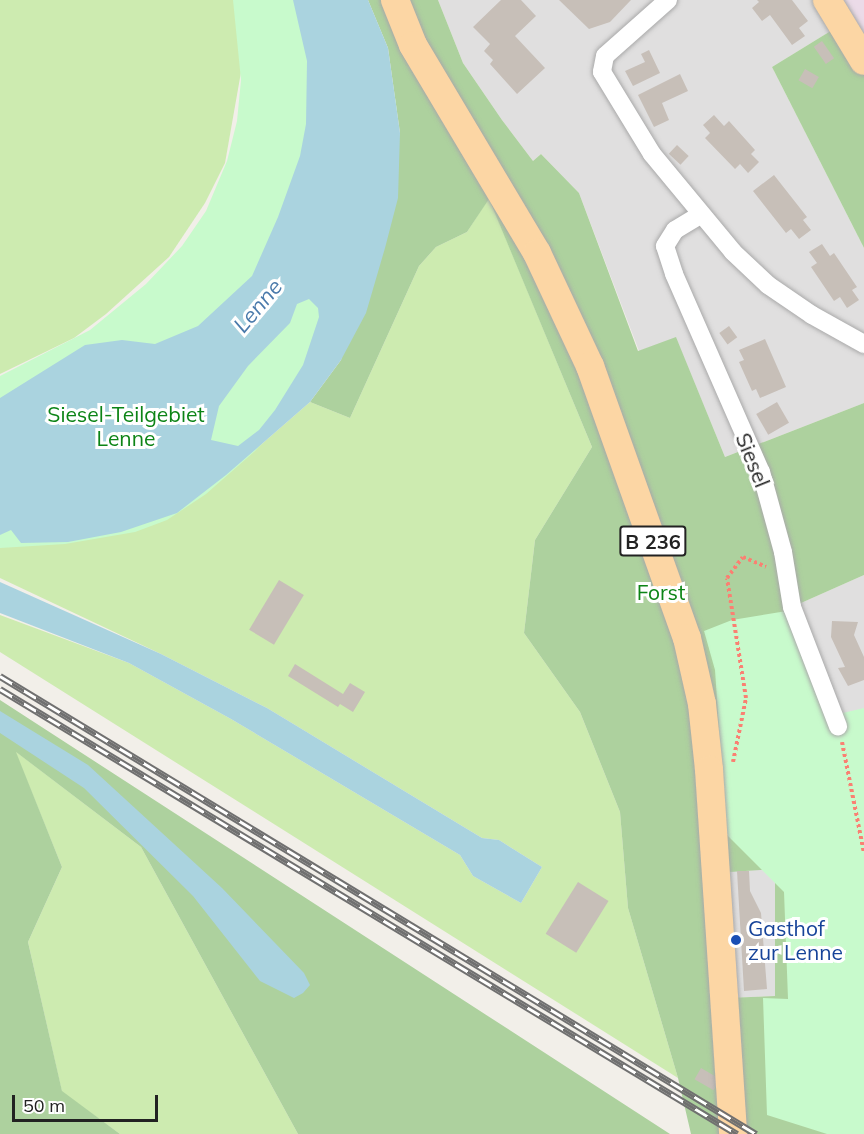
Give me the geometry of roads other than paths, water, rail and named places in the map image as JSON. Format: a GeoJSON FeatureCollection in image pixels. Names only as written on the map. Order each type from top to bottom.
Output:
{"type":"FeatureCollection","features":[{"type":"Feature","properties":{"kind":"main road","name":"B 236"},"geometry":{"type":"LineString","coordinates":[[395,0],[413,45],[537,253],[590,366],[687,638],[702,704],[709,770],[733,1134]]}},
{"type":"Feature","properties":{"kind":"main road"},"geometry":{"type":"LineString","coordinates":[[826,0],[864,61]]}},
{"type":"Feature","properties":{"kind":"street"},"geometry":{"type":"LineString","coordinates":[[668,0],[605,56],[602,72],[652,154],[700,214],[768,285],[812,315],[864,344]]}},
{"type":"Feature","properties":{"kind":"street","name":"Siesel"},"geometry":{"type":"LineString","coordinates":[[700,214],[675,230],[665,246],[674,274],[760,472],[783,552],[792,607],[838,726]]}},
{"type":"Feature","properties":{"kind":"water","name":"Siesel-Teilgebiet Lenne"},"geometry":{"type":"Polygon","coordinates":[[[293,0],[368,0],[388,48],[400,133],[398,198],[366,313],[341,360],[310,402],[226,475],[177,513],[121,532],[68,542],[21,543],[11,530],[0,535],[0,398],[85,345],[122,340],[155,344],[198,326],[252,276],[278,217],[300,156],[306,124],[307,61],[293,0]],[[309,299],[297,304],[290,323],[248,366],[219,406],[211,440],[238,446],[259,430],[275,410],[303,365],[319,317],[318,308],[309,299]]]}},
{"type":"Feature","properties":{"kind":"water"},"geometry":{"type":"Polygon","coordinates":[[[0,582],[161,654],[267,708],[482,838],[499,840],[542,867],[521,903],[473,876],[460,855],[231,719],[129,663],[0,613],[0,582]]]}},
{"type":"Feature","properties":{"kind":"water"},"geometry":{"type":"Polygon","coordinates":[[[0,711],[88,765],[222,888],[304,973],[310,985],[303,993],[294,998],[260,981],[193,896],[84,788],[0,733],[0,711]]]}},
{"type":"Feature","properties":{"kind":"railway"},"geometry":{"type":"LineString","coordinates":[[0,676],[756,1134]]}},
{"type":"Feature","properties":{"kind":"railway"},"geometry":{"type":"LineString","coordinates":[[0,689],[737,1134]]}},
{"type":"Feature","properties":{"kind":"place","name":"Gasthof zur Lenne"},"geometry":{"type":"Point","coordinates":[736,940]}},
{"type":"Feature","properties":{"kind":"water label","name":"Lenne"},"geometry":{"type":"Point","coordinates":[258,306]}},
{"type":"Feature","properties":{"kind":"park label","name":"Forst"},"geometry":{"type":"Point","coordinates":[661,592]}}]}
